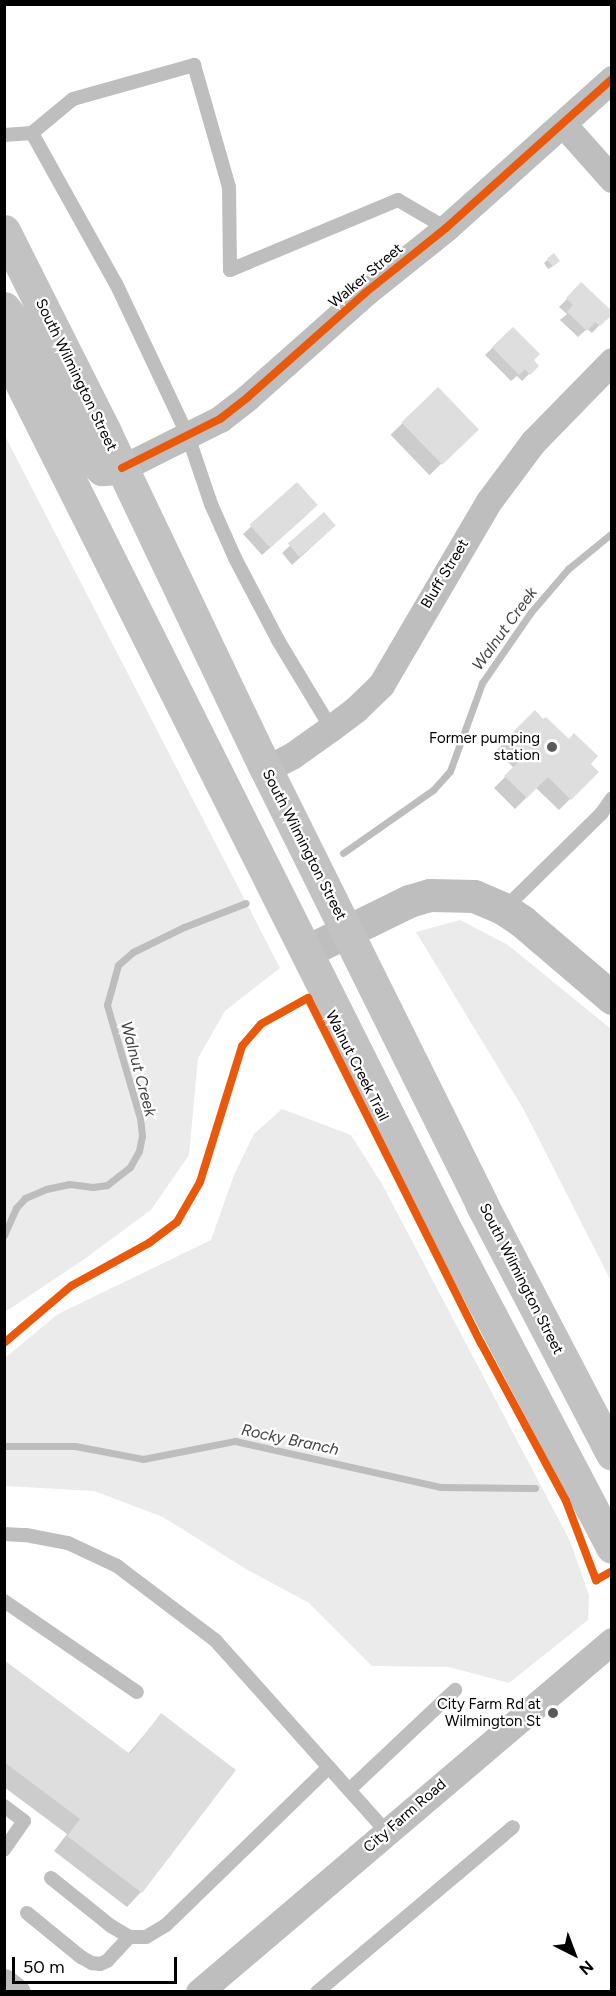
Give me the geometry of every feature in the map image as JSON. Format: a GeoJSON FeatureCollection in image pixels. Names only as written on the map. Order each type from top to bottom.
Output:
{"type":"FeatureCollection","features":[{"type":"Feature","properties":{"kind":"main road","name":"South Wilmington Street"},"geometry":{"type":"LineString","coordinates":[[4,231],[122,468],[266,769],[481,1203],[612,1454]]}},
{"type":"Feature","properties":{"kind":"main road"},"geometry":{"type":"LineString","coordinates":[[4,308],[25,336],[91,458],[108,470],[122,468]]}},
{"type":"Feature","properties":{"kind":"main road"},"geometry":{"type":"LineString","coordinates":[[4,349],[447,1233],[612,1547]]}},
{"type":"Feature","properties":{"kind":"street","name":"Walker Street"},"geometry":{"type":"LineString","coordinates":[[122,468],[220,419],[248,397],[365,292],[446,228],[612,79]]}},
{"type":"Feature","properties":{"kind":"street"},"geometry":{"type":"LineString","coordinates":[[563,124],[612,179]]}},
{"type":"Feature","properties":{"kind":"street","name":"Bluff Street"},"geometry":{"type":"LineString","coordinates":[[266,769],[293,755],[331,728],[356,709],[381,685],[489,501],[533,442],[612,361]]}},
{"type":"Feature","properties":{"kind":"street"},"geometry":{"type":"LineString","coordinates":[[307,951],[409,901],[430,895],[474,896],[504,909],[612,998]]}},
{"type":"Feature","properties":{"kind":"street","name":"City Farm Road"},"geometry":{"type":"LineString","coordinates":[[199,1992],[612,1641]]}},
{"type":"Feature","properties":{"kind":"street"},"geometry":{"type":"LineString","coordinates":[[4,1982],[17,1992]]}},
{"type":"Feature","properties":{"kind":"lane"},"geometry":{"type":"LineString","coordinates":[[4,135],[32,133],[73,99],[194,65],[229,187],[230,270],[398,200],[446,228]]}},
{"type":"Feature","properties":{"kind":"lane"},"geometry":{"type":"LineString","coordinates":[[32,133],[116,284],[188,436],[211,504],[242,572],[278,640],[331,728]]}},
{"type":"Feature","properties":{"kind":"lane"},"geometry":{"type":"LineString","coordinates":[[504,909],[601,814],[612,798]]}},
{"type":"Feature","properties":{"kind":"lane"},"geometry":{"type":"LineString","coordinates":[[4,1534],[26,1535],[68,1543],[117,1566],[215,1640],[386,1831]]}},
{"type":"Feature","properties":{"kind":"lane"},"geometry":{"type":"LineString","coordinates":[[4,1601],[137,1692]]}},
{"type":"Feature","properties":{"kind":"lane"},"geometry":{"type":"LineString","coordinates":[[349,1790],[455,1690]]}},
{"type":"Feature","properties":{"kind":"lane"},"geometry":{"type":"LineString","coordinates":[[51,1878],[129,1937],[146,1937],[166,1925],[329,1767]]}},
{"type":"Feature","properties":{"kind":"lane"},"geometry":{"type":"LineString","coordinates":[[4,1806],[24,1821],[4,1850]]}},
{"type":"Feature","properties":{"kind":"lane"},"geometry":{"type":"LineString","coordinates":[[317,1992],[513,1827]]}},
{"type":"Feature","properties":{"kind":"lane"},"geometry":{"type":"LineString","coordinates":[[27,1913],[81,1957],[92,1963],[100,1964],[106,1961],[129,1937]]}},
{"type":"Feature","properties":{"kind":"shaded area"},"geometry":{"type":"Polygon","coordinates":[[[4,434],[280,968],[225,1011],[198,1058],[189,1155],[151,1210],[83,1260],[5,1312],[4,434]]]}},
{"type":"Feature","properties":{"kind":"shaded area"},"geometry":{"type":"Polygon","coordinates":[[[460,920],[508,945],[611,1029],[611,1281],[524,1110],[416,932],[460,920]]]}},
{"type":"Feature","properties":{"kind":"shaded area"},"geometry":{"type":"Polygon","coordinates":[[[282,1109],[351,1135],[382,1184],[570,1541],[589,1595],[588,1620],[509,1683],[449,1667],[372,1666],[309,1603],[246,1569],[163,1517],[94,1491],[5,1486],[5,1358],[58,1314],[211,1240],[234,1175],[254,1134],[282,1109]]]}},
{"type":"Feature","properties":{"kind":"building"},"geometry":{"type":"Polygon","coordinates":[[[554,253],[560,261],[553,266],[547,258],[554,253]]]}},
{"type":"Feature","properties":{"kind":"building"},"geometry":{"type":"Polygon","coordinates":[[[581,282],[612,311],[612,315],[600,326],[595,322],[587,331],[567,312],[573,305],[566,298],[581,282]]]}},
{"type":"Feature","properties":{"kind":"building"},"geometry":{"type":"Polygon","coordinates":[[[513,327],[540,354],[534,360],[539,366],[530,375],[525,369],[519,375],[492,347],[513,327]]]}},
{"type":"Feature","properties":{"kind":"building"},"geometry":{"type":"Polygon","coordinates":[[[438,387],[479,429],[442,465],[401,422],[438,387]]]}},
{"type":"Feature","properties":{"kind":"building"},"geometry":{"type":"Polygon","coordinates":[[[297,482],[318,505],[270,548],[249,525],[297,482]]]}},
{"type":"Feature","properties":{"kind":"building"},"geometry":{"type":"Polygon","coordinates":[[[324,512],[336,526],[300,557],[288,543],[324,512]]]}},
{"type":"Feature","properties":{"kind":"building","name":"Former pumping station"},"geometry":{"type":"Polygon","coordinates":[[[535,710],[543,719],[546,717],[569,739],[574,733],[598,756],[591,764],[599,772],[571,800],[548,777],[527,798],[504,776],[524,756],[506,739],[535,710]]]}},
{"type":"Feature","properties":{"kind":"building"},"geometry":{"type":"Polygon","coordinates":[[[4,1660],[130,1754],[161,1713],[236,1770],[142,1893],[67,1836],[80,1819],[4,1762],[4,1660]]]}},
{"type":"Feature","properties":{"kind":"waterway","name":"Walnut Creek"},"geometry":{"type":"LineString","coordinates":[[343,853],[433,790],[450,771],[482,683],[531,612],[568,569],[612,533]]}},
{"type":"Feature","properties":{"kind":"waterway","name":"Walnut Creek"},"geometry":{"type":"LineString","coordinates":[[4,1235],[16,1208],[25,1198],[46,1189],[69,1184],[93,1187],[107,1185],[130,1167],[139,1151],[142,1136],[140,1118],[107,1005],[118,965],[133,952],[184,927],[246,903]]}},
{"type":"Feature","properties":{"kind":"waterway","name":"Rocky Branch"},"geometry":{"type":"LineString","coordinates":[[4,1446],[75,1446],[143,1459],[235,1441],[440,1487],[535,1488]]}},
{"type":"Feature","properties":{"kind":"cycle path"},"geometry":{"type":"LineString","coordinates":[[122,468],[220,419],[248,397],[365,293],[446,228],[612,79]]}},
{"type":"Feature","properties":{"kind":"cycle path","name":"Walnut Creek Trail"},"geometry":{"type":"LineString","coordinates":[[4,1343],[71,1286],[149,1243],[177,1222],[200,1182],[242,1046],[261,1024],[308,998],[481,1343],[566,1501],[596,1580],[612,1571]]}},
{"type":"Feature","properties":{"kind":"place","name":"Former pumping station"},"geometry":{"type":"Point","coordinates":[552,747]}},
{"type":"Feature","properties":{"kind":"place","name":"City Farm Rd at Wilmington St"},"geometry":{"type":"Point","coordinates":[553,1713]}}]}
